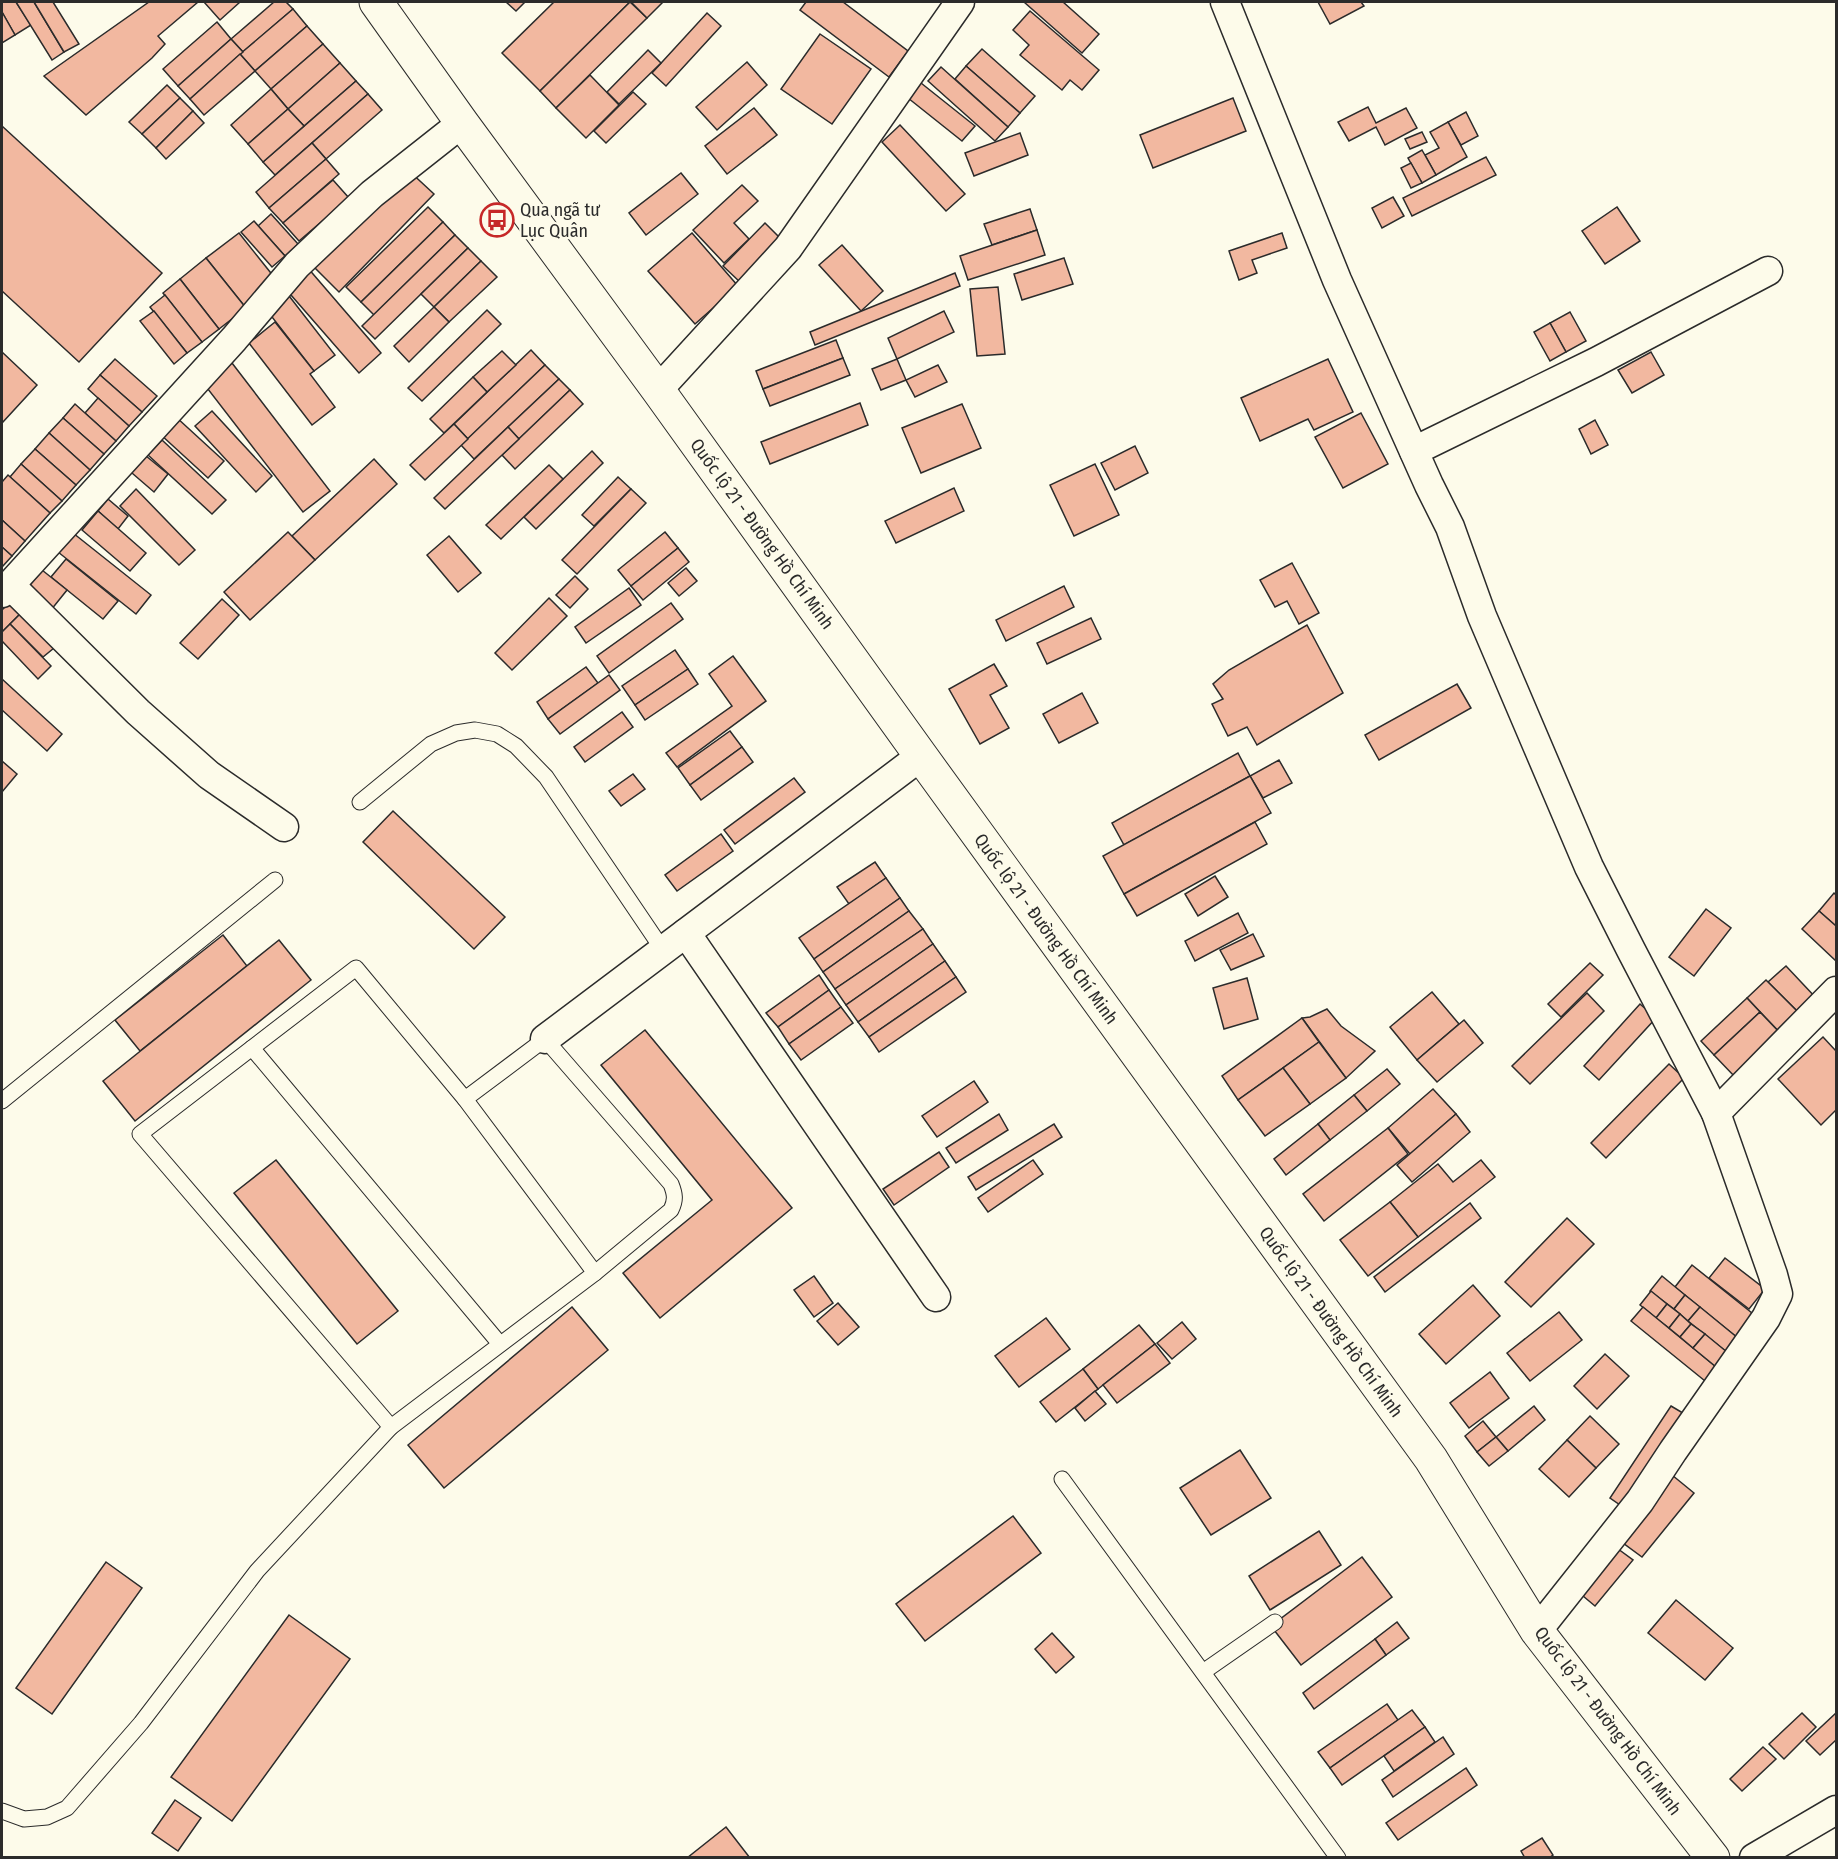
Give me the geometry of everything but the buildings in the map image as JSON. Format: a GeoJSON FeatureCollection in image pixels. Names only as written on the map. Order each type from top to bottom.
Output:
{"type":"FeatureCollection","features":[{"type":"Feature","properties":{"kind":"highway","name":"Quốc lộ 21 - Đường Hồ Chí Minh"},"geometry":{"type":"LineString","coordinates":[[376,2],[1431,1459],[1537,1631],[1713,1857]]}},
{"type":"Feature","properties":{"kind":"street"},"geometry":{"type":"LineString","coordinates":[[658,390],[788,248],[960,2]]}},
{"type":"Feature","properties":{"kind":"street"},"geometry":{"type":"LineString","coordinates":[[1225,2],[1337,280],[1450,527],[1482,616],[1589,867],[1716,1113],[1778,1293],[1766,1318],[1640,1501],[1537,1631]]}},
{"type":"Feature","properties":{"kind":"street"},"geometry":{"type":"LineString","coordinates":[[284,827],[209,775],[6,589],[234,339],[297,265],[372,194],[462,123]]}},
{"type":"Feature","properties":{"kind":"street"},"geometry":{"type":"LineString","coordinates":[[1414,451],[1596,362],[1768,271]]}},
{"type":"Feature","properties":{"kind":"street"},"geometry":{"type":"LineString","coordinates":[[545,1039],[921,756]]}},
{"type":"Feature","properties":{"kind":"street"},"geometry":{"type":"LineString","coordinates":[[686,933],[936,1297]]}},
{"type":"Feature","properties":{"kind":"street"},"geometry":{"type":"LineString","coordinates":[[1716,1113],[1836,991]]}},
{"type":"Feature","properties":{"kind":"street"},"geometry":{"type":"LineString","coordinates":[[1754,1857],[1836,1809]]}},
{"type":"Feature","properties":{"kind":"lane"},"geometry":{"type":"LineString","coordinates":[[360,802],[431,744],[456,733],[475,730],[497,734],[516,746],[546,777],[663,950]]}},
{"type":"Feature","properties":{"kind":"lane"},"geometry":{"type":"LineString","coordinates":[[2,1101],[276,880]]}},
{"type":"Feature","properties":{"kind":"lane"},"geometry":{"type":"LineString","coordinates":[[391,1427],[140,1134],[356,968],[465,1099],[595,1273]]}},
{"type":"Feature","properties":{"kind":"lane"},"geometry":{"type":"LineString","coordinates":[[5,1817],[24,1819],[47,1817],[66,1808],[141,1723],[257,1571],[391,1427],[595,1273],[671,1210],[675,1202],[675,1193],[671,1184],[545,1039],[465,1099]]}},
{"type":"Feature","properties":{"kind":"lane"},"geometry":{"type":"LineString","coordinates":[[252,1048],[500,1344]]}},
{"type":"Feature","properties":{"kind":"lane"},"geometry":{"type":"LineString","coordinates":[[1062,1479],[1338,1857]]}},
{"type":"Feature","properties":{"kind":"lane"},"geometry":{"type":"LineString","coordinates":[[1203,1672],[1275,1622]]}},
{"type":"Feature","properties":{"kind":"place","name":"Qua ngã tư Lục Quân"},"geometry":{"type":"Point","coordinates":[497,220]}}]}
